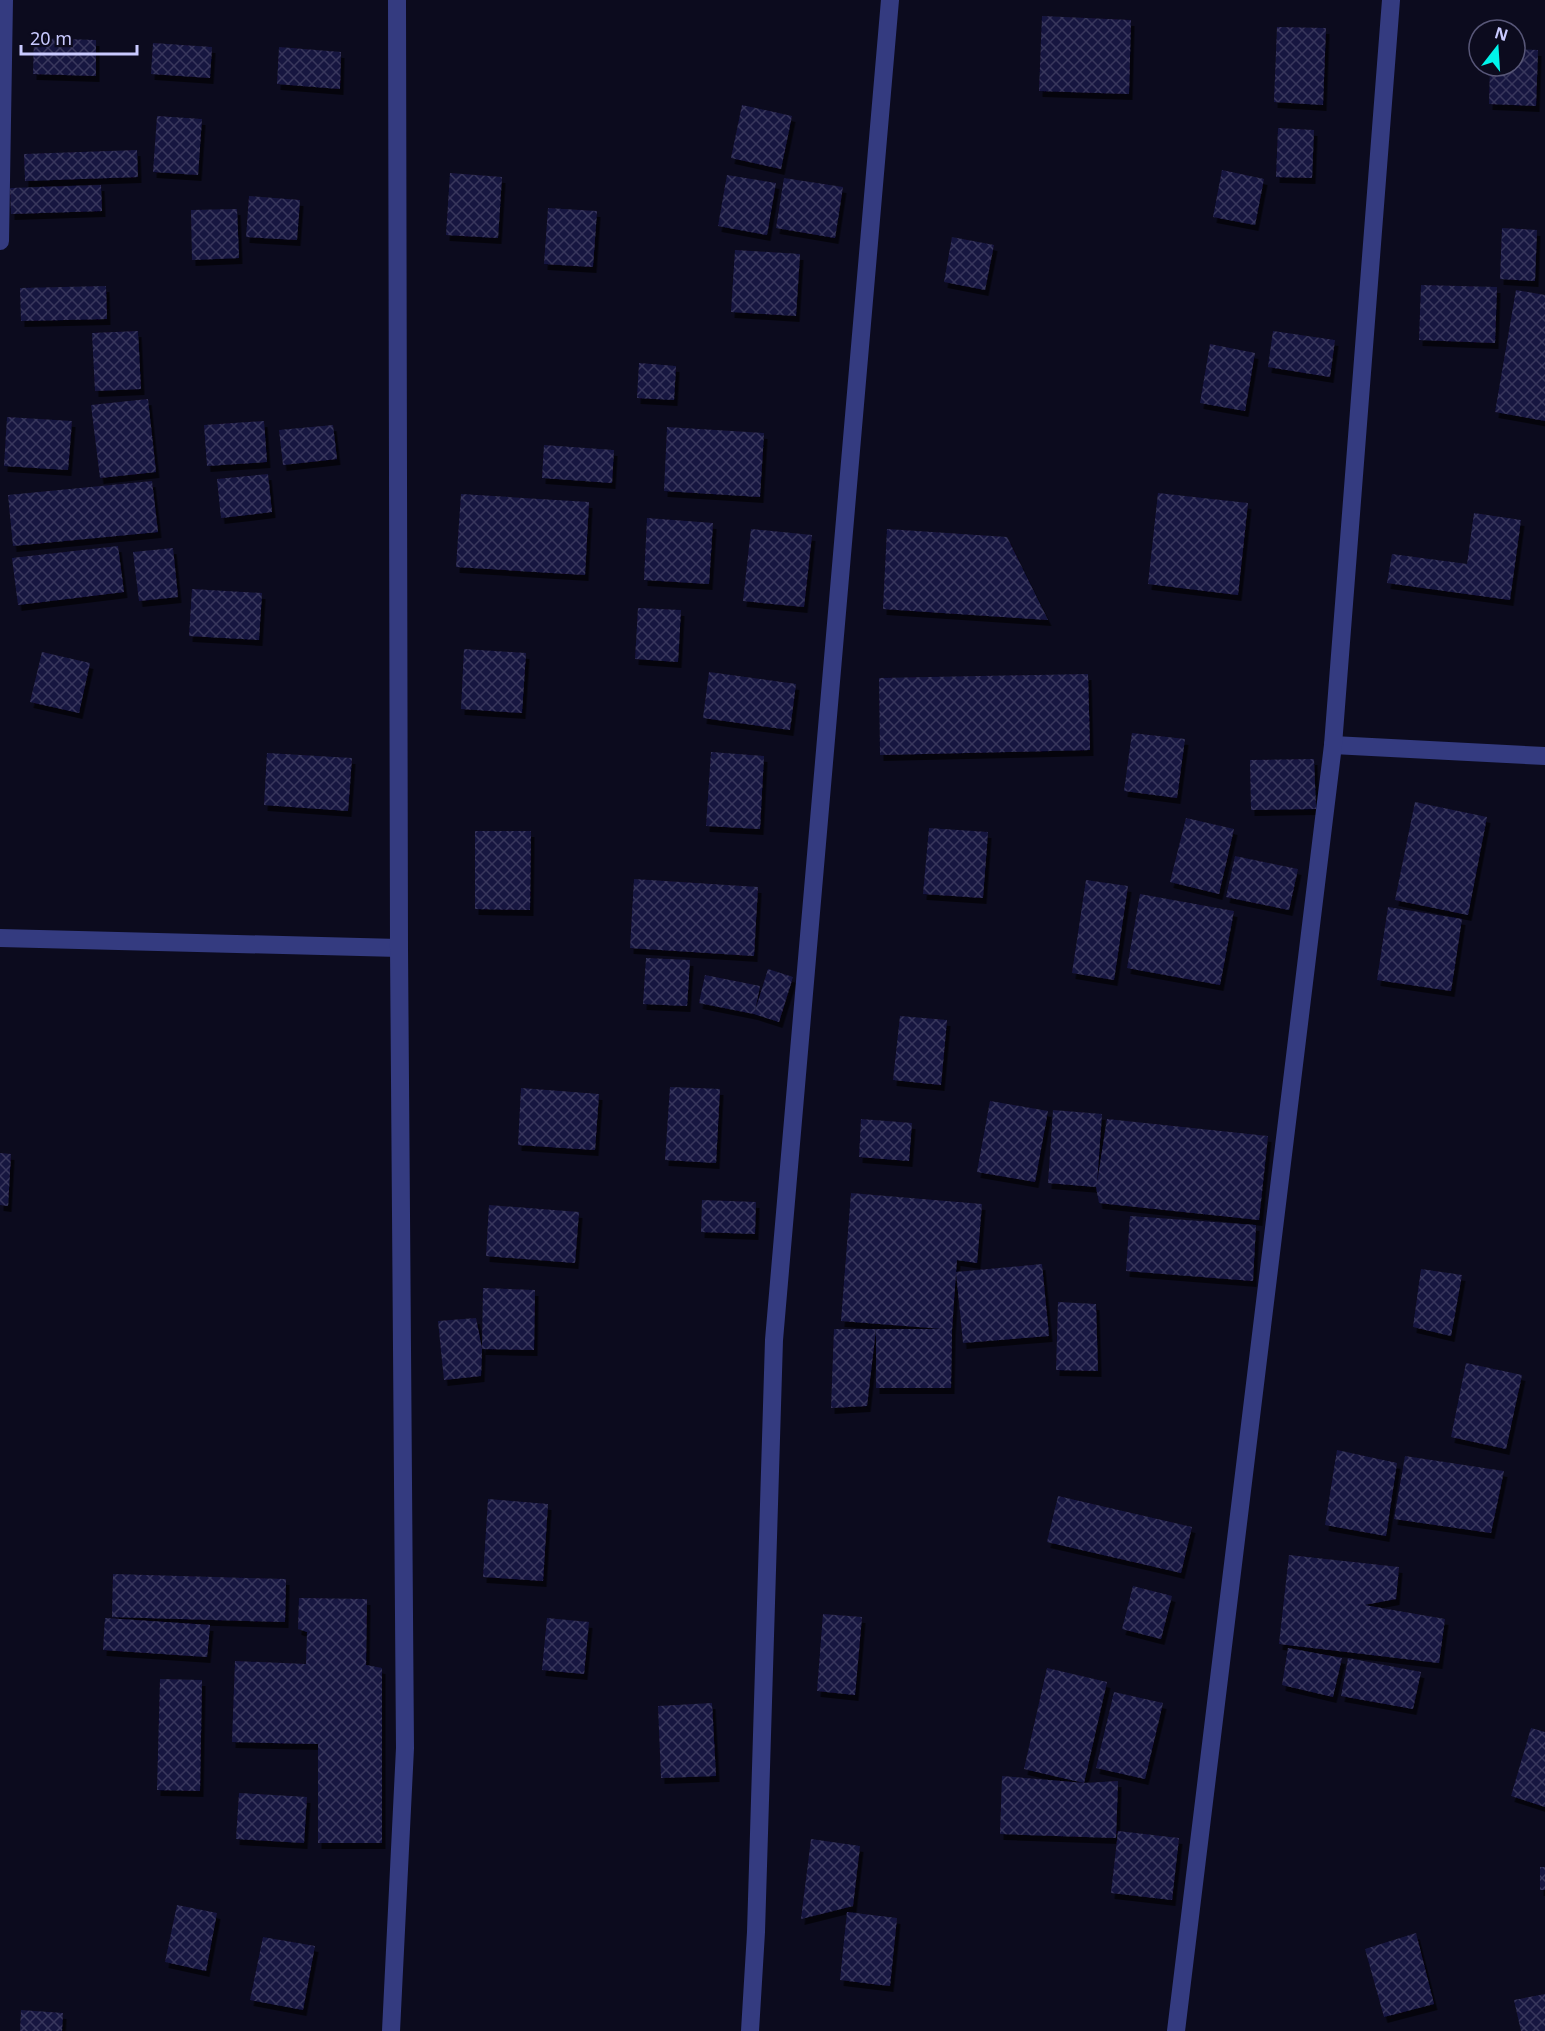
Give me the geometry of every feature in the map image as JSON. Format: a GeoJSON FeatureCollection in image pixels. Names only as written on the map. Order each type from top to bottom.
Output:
{"type":"FeatureCollection","features":[{"type":"Feature","properties":{"kind":"street"},"geometry":{"type":"LineString","coordinates":[[0,241],[4,0]]}},
{"type":"Feature","properties":{"kind":"street"},"geometry":{"type":"LineString","coordinates":[[392,2031],[405,1748],[399,948],[397,0]]}},
{"type":"Feature","properties":{"kind":"street"},"geometry":{"type":"LineString","coordinates":[[750,2031],[756,1932],[774,1341],[890,0]]}},
{"type":"Feature","properties":{"kind":"street"},"geometry":{"type":"LineString","coordinates":[[1176,2031],[1333,745],[1391,0]]}},
{"type":"Feature","properties":{"kind":"street"},"geometry":{"type":"LineString","coordinates":[[1333,745],[1545,756]]}},
{"type":"Feature","properties":{"kind":"street"},"geometry":{"type":"LineString","coordinates":[[0,938],[399,948]]}},
{"type":"Feature","properties":{"kind":"building"},"geometry":{"type":"Polygon","coordinates":[[[1042,16],[1131,20],[1129,94],[1039,91],[1042,16]]]}},
{"type":"Feature","properties":{"kind":"building"},"geometry":{"type":"Polygon","coordinates":[[[1277,27],[1326,28],[1323,105],[1274,102],[1277,27]]]}},
{"type":"Feature","properties":{"kind":"building"},"geometry":{"type":"Polygon","coordinates":[[[34,38],[96,40],[96,76],[33,74],[34,38]]]}},
{"type":"Feature","properties":{"kind":"building"},"geometry":{"type":"Polygon","coordinates":[[[153,43],[212,47],[210,78],[151,74],[153,43]]]}},
{"type":"Feature","properties":{"kind":"building"},"geometry":{"type":"Polygon","coordinates":[[[279,47],[341,52],[340,89],[277,84],[279,47]]]}},
{"type":"Feature","properties":{"kind":"building"},"geometry":{"type":"Polygon","coordinates":[[[1527,50],[1538,50],[1536,106],[1489,104],[1490,78],[1527,78],[1527,50]]]}},
{"type":"Feature","properties":{"kind":"building"},"geometry":{"type":"Polygon","coordinates":[[[742,105],[792,116],[781,169],[731,158],[742,105]]]}},
{"type":"Feature","properties":{"kind":"building"},"geometry":{"type":"Polygon","coordinates":[[[157,116],[202,119],[198,175],[153,172],[157,116]]]}},
{"type":"Feature","properties":{"kind":"building"},"geometry":{"type":"Polygon","coordinates":[[[1278,128],[1314,130],[1312,178],[1276,177],[1278,128]]]}},
{"type":"Feature","properties":{"kind":"building"},"geometry":{"type":"Polygon","coordinates":[[[137,150],[138,177],[25,181],[24,154],[137,150]]]}},
{"type":"Feature","properties":{"kind":"building"},"geometry":{"type":"Polygon","coordinates":[[[1222,170],[1264,179],[1255,225],[1213,217],[1222,170]]]}},
{"type":"Feature","properties":{"kind":"building"},"geometry":{"type":"Polygon","coordinates":[[[450,173],[502,177],[498,238],[446,235],[450,173]]]}},
{"type":"Feature","properties":{"kind":"building"},"geometry":{"type":"Polygon","coordinates":[[[727,175],[776,183],[767,235],[718,226],[727,175]]]}},
{"type":"Feature","properties":{"kind":"building"},"geometry":{"type":"Polygon","coordinates":[[[784,178],[843,187],[835,238],[776,228],[784,178]]]}},
{"type":"Feature","properties":{"kind":"building"},"geometry":{"type":"Polygon","coordinates":[[[101,185],[102,211],[11,214],[10,188],[101,185]]]}},
{"type":"Feature","properties":{"kind":"building"},"geometry":{"type":"Polygon","coordinates":[[[249,196],[300,200],[297,240],[246,237],[249,196]]]}},
{"type":"Feature","properties":{"kind":"building"},"geometry":{"type":"Polygon","coordinates":[[[548,208],[597,211],[593,267],[544,264],[548,208]]]}},
{"type":"Feature","properties":{"kind":"building"},"geometry":{"type":"Polygon","coordinates":[[[237,209],[239,258],[192,260],[191,210],[237,209]]]}},
{"type":"Feature","properties":{"kind":"building"},"geometry":{"type":"Polygon","coordinates":[[[1502,228],[1537,230],[1535,281],[1500,279],[1502,228]]]}},
{"type":"Feature","properties":{"kind":"building"},"geometry":{"type":"Polygon","coordinates":[[[952,237],[994,245],[985,290],[944,282],[952,237]]]}},
{"type":"Feature","properties":{"kind":"building"},"geometry":{"type":"Polygon","coordinates":[[[735,250],[800,254],[796,316],[731,312],[735,250]]]}},
{"type":"Feature","properties":{"kind":"building"},"geometry":{"type":"Polygon","coordinates":[[[1421,285],[1497,287],[1495,343],[1419,340],[1421,285]]]}},
{"type":"Feature","properties":{"kind":"building"},"geometry":{"type":"Polygon","coordinates":[[[106,286],[107,319],[21,321],[20,288],[106,286]]]}},
{"type":"Feature","properties":{"kind":"building"},"geometry":{"type":"Polygon","coordinates":[[[1516,290],[1545,295],[1545,421],[1495,412],[1516,290]]]}},
{"type":"Feature","properties":{"kind":"building"},"geometry":{"type":"Polygon","coordinates":[[[138,331],[141,389],[95,391],[92,333],[138,331]]]}},
{"type":"Feature","properties":{"kind":"building"},"geometry":{"type":"Polygon","coordinates":[[[1273,331],[1335,340],[1330,377],[1268,367],[1273,331]]]}},
{"type":"Feature","properties":{"kind":"building"},"geometry":{"type":"Polygon","coordinates":[[[1210,344],[1255,353],[1245,411],[1200,403],[1210,344]]]}},
{"type":"Feature","properties":{"kind":"building"},"geometry":{"type":"Polygon","coordinates":[[[639,363],[676,366],[674,400],[637,398],[639,363]]]}},
{"type":"Feature","properties":{"kind":"building"},"geometry":{"type":"Polygon","coordinates":[[[148,399],[156,472],[100,478],[91,405],[148,399]]]}},
{"type":"Feature","properties":{"kind":"building"},"geometry":{"type":"Polygon","coordinates":[[[7,417],[72,421],[68,470],[4,466],[7,417]]]}},
{"type":"Feature","properties":{"kind":"building"},"geometry":{"type":"Polygon","coordinates":[[[264,421],[267,462],[207,466],[204,425],[264,421]]]}},
{"type":"Feature","properties":{"kind":"building"},"geometry":{"type":"Polygon","coordinates":[[[333,425],[337,459],[283,465],[279,430],[333,425]]]}},
{"type":"Feature","properties":{"kind":"building"},"geometry":{"type":"Polygon","coordinates":[[[667,427],[764,433],[760,497],[664,491],[667,427]]]}},
{"type":"Feature","properties":{"kind":"building"},"geometry":{"type":"Polygon","coordinates":[[[544,445],[614,450],[612,483],[542,478],[544,445]]]}},
{"type":"Feature","properties":{"kind":"building"},"geometry":{"type":"Polygon","coordinates":[[[268,474],[272,512],[221,518],[217,479],[268,474]]]}},
{"type":"Feature","properties":{"kind":"building"},"geometry":{"type":"Polygon","coordinates":[[[152,481],[158,532],[13,546],[8,495],[152,481]]]}},
{"type":"Feature","properties":{"kind":"building"},"geometry":{"type":"Polygon","coordinates":[[[1158,493],[1248,503],[1238,595],[1148,584],[1158,493]]]}},
{"type":"Feature","properties":{"kind":"building"},"geometry":{"type":"Polygon","coordinates":[[[461,494],[589,502],[585,575],[456,567],[461,494]]]}},
{"type":"Feature","properties":{"kind":"building"},"geometry":{"type":"Polygon","coordinates":[[[1474,513],[1521,520],[1510,600],[1387,583],[1392,554],[1467,564],[1474,513]]]}},
{"type":"Feature","properties":{"kind":"building"},"geometry":{"type":"Polygon","coordinates":[[[647,518],[713,523],[709,584],[644,580],[647,518]]]}},
{"type":"Feature","properties":{"kind":"building"},"geometry":{"type":"Polygon","coordinates":[[[751,529],[812,535],[804,607],[743,601],[751,529]]]}},
{"type":"Feature","properties":{"kind":"building"},"geometry":{"type":"Polygon","coordinates":[[[887,529],[1007,537],[1048,620],[883,609],[887,529]]]}},
{"type":"Feature","properties":{"kind":"building"},"geometry":{"type":"Polygon","coordinates":[[[118,546],[124,592],[18,605],[12,558],[118,546]]]}},
{"type":"Feature","properties":{"kind":"building"},"geometry":{"type":"Polygon","coordinates":[[[173,548],[178,597],[139,601],[133,552],[173,548]]]}},
{"type":"Feature","properties":{"kind":"building"},"geometry":{"type":"Polygon","coordinates":[[[192,589],[262,593],[259,640],[189,636],[192,589]]]}},
{"type":"Feature","properties":{"kind":"building"},"geometry":{"type":"Polygon","coordinates":[[[638,608],[681,610],[678,662],[635,659],[638,608]]]}},
{"type":"Feature","properties":{"kind":"building"},"geometry":{"type":"Polygon","coordinates":[[[464,649],[526,653],[522,713],[461,709],[464,649]]]}},
{"type":"Feature","properties":{"kind":"building"},"geometry":{"type":"Polygon","coordinates":[[[42,652],[90,663],[79,713],[30,702],[42,652]]]}},
{"type":"Feature","properties":{"kind":"building"},"geometry":{"type":"Polygon","coordinates":[[[709,672],[796,684],[790,730],[703,718],[709,672]]]}},
{"type":"Feature","properties":{"kind":"building"},"geometry":{"type":"Polygon","coordinates":[[[1088,674],[1090,750],[880,755],[879,678],[1088,674]]]}},
{"type":"Feature","properties":{"kind":"building"},"geometry":{"type":"Polygon","coordinates":[[[1132,733],[1185,739],[1177,798],[1124,791],[1132,733]]]}},
{"type":"Feature","properties":{"kind":"building"},"geometry":{"type":"Polygon","coordinates":[[[711,752],[764,756],[760,829],[706,826],[711,752]]]}},
{"type":"Feature","properties":{"kind":"building"},"geometry":{"type":"Polygon","coordinates":[[[267,753],[352,758],[348,811],[264,805],[267,753]]]}},
{"type":"Feature","properties":{"kind":"building"},"geometry":{"type":"Polygon","coordinates":[[[1314,759],[1316,809],[1251,810],[1250,760],[1314,759]]]}},
{"type":"Feature","properties":{"kind":"building"},"geometry":{"type":"Polygon","coordinates":[[[1415,802],[1487,817],[1468,915],[1395,900],[1415,802]]]}},
{"type":"Feature","properties":{"kind":"building"},"geometry":{"type":"Polygon","coordinates":[[[1186,818],[1234,829],[1219,894],[1170,882],[1186,818]]]}},
{"type":"Feature","properties":{"kind":"building"},"geometry":{"type":"Polygon","coordinates":[[[929,828],[988,832],[983,898],[923,894],[929,828]]]}},
{"type":"Feature","properties":{"kind":"building"},"geometry":{"type":"Polygon","coordinates":[[[475,831],[531,831],[530,910],[475,909],[475,831]]]}},
{"type":"Feature","properties":{"kind":"building"},"geometry":{"type":"Polygon","coordinates":[[[1235,856],[1298,869],[1289,910],[1226,897],[1235,856]]]}},
{"type":"Feature","properties":{"kind":"building"},"geometry":{"type":"Polygon","coordinates":[[[634,879],[758,887],[754,956],[630,948],[634,879]]]}},
{"type":"Feature","properties":{"kind":"building"},"geometry":{"type":"Polygon","coordinates":[[[1086,880],[1128,886],[1114,980],[1072,973],[1086,880]]]}},
{"type":"Feature","properties":{"kind":"building"},"geometry":{"type":"Polygon","coordinates":[[[1140,894],[1234,911],[1220,985],[1127,968],[1140,894]]]}},
{"type":"Feature","properties":{"kind":"building"},"geometry":{"type":"Polygon","coordinates":[[[1388,907],[1462,919],[1451,991],[1377,980],[1388,907]]]}},
{"type":"Feature","properties":{"kind":"building"},"geometry":{"type":"Polygon","coordinates":[[[646,958],[690,960],[687,1006],[643,1004],[646,958]]]}},
{"type":"Feature","properties":{"kind":"building"},"geometry":{"type":"Polygon","coordinates":[[[768,969],[793,977],[779,1022],[754,1014],[699,1003],[705,975],[760,986],[755,1011],[768,969]]]}},
{"type":"Feature","properties":{"kind":"building"},"geometry":{"type":"Polygon","coordinates":[[[900,1016],[947,1020],[941,1085],[893,1080],[900,1016]]]}},
{"type":"Feature","properties":{"kind":"building"},"geometry":{"type":"Polygon","coordinates":[[[670,1087],[720,1089],[716,1163],[665,1160],[670,1087]]]}},
{"type":"Feature","properties":{"kind":"building"},"geometry":{"type":"Polygon","coordinates":[[[521,1088],[599,1094],[595,1150],[518,1145],[521,1088]]]}},
{"type":"Feature","properties":{"kind":"building"},"geometry":{"type":"Polygon","coordinates":[[[990,1101],[1048,1111],[1035,1182],[977,1172],[990,1101]]]}},
{"type":"Feature","properties":{"kind":"building"},"geometry":{"type":"Polygon","coordinates":[[[1053,1110],[1102,1114],[1097,1183],[1107,1119],[1268,1136],[1259,1220],[1099,1203],[1096,1187],[1048,1183],[1053,1110]]]}},
{"type":"Feature","properties":{"kind":"building"},"geometry":{"type":"Polygon","coordinates":[[[861,1119],[912,1123],[909,1161],[859,1157],[861,1119]]]}},
{"type":"Feature","properties":{"kind":"building"},"geometry":{"type":"Polygon","coordinates":[[[0,1153],[11,1154],[8,1206],[0,1205],[0,1153]]]}},
{"type":"Feature","properties":{"kind":"building"},"geometry":{"type":"Polygon","coordinates":[[[851,1193],[982,1204],[977,1263],[957,1260],[951,1388],[876,1388],[876,1329],[944,1329],[841,1321],[851,1193]]]}},
{"type":"Feature","properties":{"kind":"building"},"geometry":{"type":"Polygon","coordinates":[[[702,1200],[756,1202],[755,1234],[701,1232],[702,1200]]]}},
{"type":"Feature","properties":{"kind":"building"},"geometry":{"type":"Polygon","coordinates":[[[489,1205],[579,1212],[575,1263],[486,1256],[489,1205]]]}},
{"type":"Feature","properties":{"kind":"building"},"geometry":{"type":"Polygon","coordinates":[[[1130,1216],[1256,1225],[1253,1281],[1126,1271],[1130,1216]]]}},
{"type":"Feature","properties":{"kind":"building"},"geometry":{"type":"Polygon","coordinates":[[[1042,1264],[1049,1336],[963,1343],[956,1272],[1042,1264]]]}},
{"type":"Feature","properties":{"kind":"building"},"geometry":{"type":"Polygon","coordinates":[[[1421,1269],[1462,1275],[1451,1336],[1413,1327],[1421,1269]]]}},
{"type":"Feature","properties":{"kind":"building"},"geometry":{"type":"Polygon","coordinates":[[[483,1288],[535,1290],[534,1350],[482,1349],[483,1288]]]}},
{"type":"Feature","properties":{"kind":"building"},"geometry":{"type":"Polygon","coordinates":[[[1058,1302],[1096,1304],[1098,1371],[1056,1370],[1058,1302]]]}},
{"type":"Feature","properties":{"kind":"building"},"geometry":{"type":"Polygon","coordinates":[[[476,1318],[482,1349],[481,1376],[444,1380],[438,1321],[476,1318]]]}},
{"type":"Feature","properties":{"kind":"building"},"geometry":{"type":"Polygon","coordinates":[[[834,1329],[876,1329],[867,1406],[831,1408],[834,1329]]]}},
{"type":"Feature","properties":{"kind":"building"},"geometry":{"type":"Polygon","coordinates":[[[1466,1363],[1522,1375],[1506,1449],[1451,1437],[1466,1363]]]}},
{"type":"Feature","properties":{"kind":"building"},"geometry":{"type":"Polygon","coordinates":[[[1337,1450],[1397,1463],[1386,1536],[1325,1525],[1337,1450]]]}},
{"type":"Feature","properties":{"kind":"building"},"geometry":{"type":"Polygon","coordinates":[[[1405,1456],[1504,1471],[1491,1533],[1394,1519],[1405,1456]]]}},
{"type":"Feature","properties":{"kind":"building"},"geometry":{"type":"Polygon","coordinates":[[[1058,1496],[1192,1527],[1181,1573],[1047,1542],[1058,1496]]]}},
{"type":"Feature","properties":{"kind":"building"},"geometry":{"type":"Polygon","coordinates":[[[488,1499],[548,1504],[543,1581],[483,1577],[488,1499]]]}},
{"type":"Feature","properties":{"kind":"building"},"geometry":{"type":"Polygon","coordinates":[[[1289,1555],[1399,1567],[1396,1599],[1364,1605],[1445,1619],[1439,1663],[1279,1644],[1289,1555]]]}},
{"type":"Feature","properties":{"kind":"building"},"geometry":{"type":"Polygon","coordinates":[[[113,1574],[286,1579],[285,1622],[112,1617],[113,1574]]]}},
{"type":"Feature","properties":{"kind":"building"},"geometry":{"type":"Polygon","coordinates":[[[1133,1586],[1172,1596],[1161,1639],[1122,1629],[1133,1586]]]}},
{"type":"Feature","properties":{"kind":"building"},"geometry":{"type":"Polygon","coordinates":[[[299,1598],[367,1599],[366,1665],[382,1668],[382,1843],[318,1843],[318,1744],[232,1742],[235,1661],[306,1664],[307,1632],[298,1629],[299,1598]]]}},
{"type":"Feature","properties":{"kind":"building"},"geometry":{"type":"Polygon","coordinates":[[[823,1614],[862,1617],[855,1695],[817,1691],[823,1614]]]}},
{"type":"Feature","properties":{"kind":"building"},"geometry":{"type":"Polygon","coordinates":[[[105,1618],[210,1625],[207,1657],[103,1650],[105,1618]]]}},
{"type":"Feature","properties":{"kind":"building"},"geometry":{"type":"Polygon","coordinates":[[[547,1618],[589,1622],[584,1674],[542,1670],[547,1618]]]}},
{"type":"Feature","properties":{"kind":"building"},"geometry":{"type":"Polygon","coordinates":[[[1288,1648],[1342,1658],[1333,1697],[1282,1685],[1288,1648]]]}},
{"type":"Feature","properties":{"kind":"building"},"geometry":{"type":"Polygon","coordinates":[[[1348,1658],[1421,1672],[1413,1709],[1341,1696],[1348,1658]]]}},
{"type":"Feature","properties":{"kind":"building"},"geometry":{"type":"Polygon","coordinates":[[[1047,1668],[1107,1682],[1084,1783],[1024,1769],[1047,1668]]]}},
{"type":"Feature","properties":{"kind":"building"},"geometry":{"type":"Polygon","coordinates":[[[160,1679],[202,1680],[200,1791],[157,1790],[160,1679]]]}},
{"type":"Feature","properties":{"kind":"building"},"geometry":{"type":"Polygon","coordinates":[[[1114,1692],[1163,1703],[1145,1779],[1096,1768],[1114,1692]]]}},
{"type":"Feature","properties":{"kind":"building"},"geometry":{"type":"Polygon","coordinates":[[[712,1703],[716,1776],[661,1778],[658,1706],[712,1703]]]}},
{"type":"Feature","properties":{"kind":"building"},"geometry":{"type":"Polygon","coordinates":[[[1531,1728],[1545,1732],[1545,1807],[1511,1796],[1531,1728]]]}},
{"type":"Feature","properties":{"kind":"building"},"geometry":{"type":"Polygon","coordinates":[[[1002,1776],[1084,1783],[1118,1781],[1116,1838],[1000,1834],[1002,1776]]]}},
{"type":"Feature","properties":{"kind":"building"},"geometry":{"type":"Polygon","coordinates":[[[239,1793],[307,1797],[304,1843],[236,1839],[239,1793]]]}},
{"type":"Feature","properties":{"kind":"building"},"geometry":{"type":"Polygon","coordinates":[[[1118,1831],[1179,1838],[1172,1900],[1111,1893],[1118,1831]]]}},
{"type":"Feature","properties":{"kind":"building"},"geometry":{"type":"Polygon","coordinates":[[[811,1839],[860,1846],[853,1906],[801,1919],[811,1839]]]}},
{"type":"Feature","properties":{"kind":"building"},"geometry":{"type":"Polygon","coordinates":[[[1540,1867],[1545,1867],[1545,1890],[1540,1890],[1540,1867]]]}},
{"type":"Feature","properties":{"kind":"building"},"geometry":{"type":"Polygon","coordinates":[[[177,1905],[217,1913],[206,1971],[165,1962],[177,1905]]]}},
{"type":"Feature","properties":{"kind":"building"},"geometry":{"type":"Polygon","coordinates":[[[847,1912],[897,1918],[890,1986],[840,1980],[847,1912]]]}},
{"type":"Feature","properties":{"kind":"building"},"geometry":{"type":"Polygon","coordinates":[[[1416,1933],[1434,2004],[1384,2017],[1365,1949],[1416,1933]]]}},
{"type":"Feature","properties":{"kind":"building"},"geometry":{"type":"Polygon","coordinates":[[[263,1937],[315,1946],[303,2010],[250,2000],[263,1937]]]}},
{"type":"Feature","properties":{"kind":"building"},"geometry":{"type":"Polygon","coordinates":[[[1545,1994],[1545,2031],[1521,2031],[1514,2000],[1545,1994]]]}},
{"type":"Feature","properties":{"kind":"building"},"geometry":{"type":"Polygon","coordinates":[[[21,2010],[63,2013],[62,2031],[20,2031],[21,2010]]]}}]}
